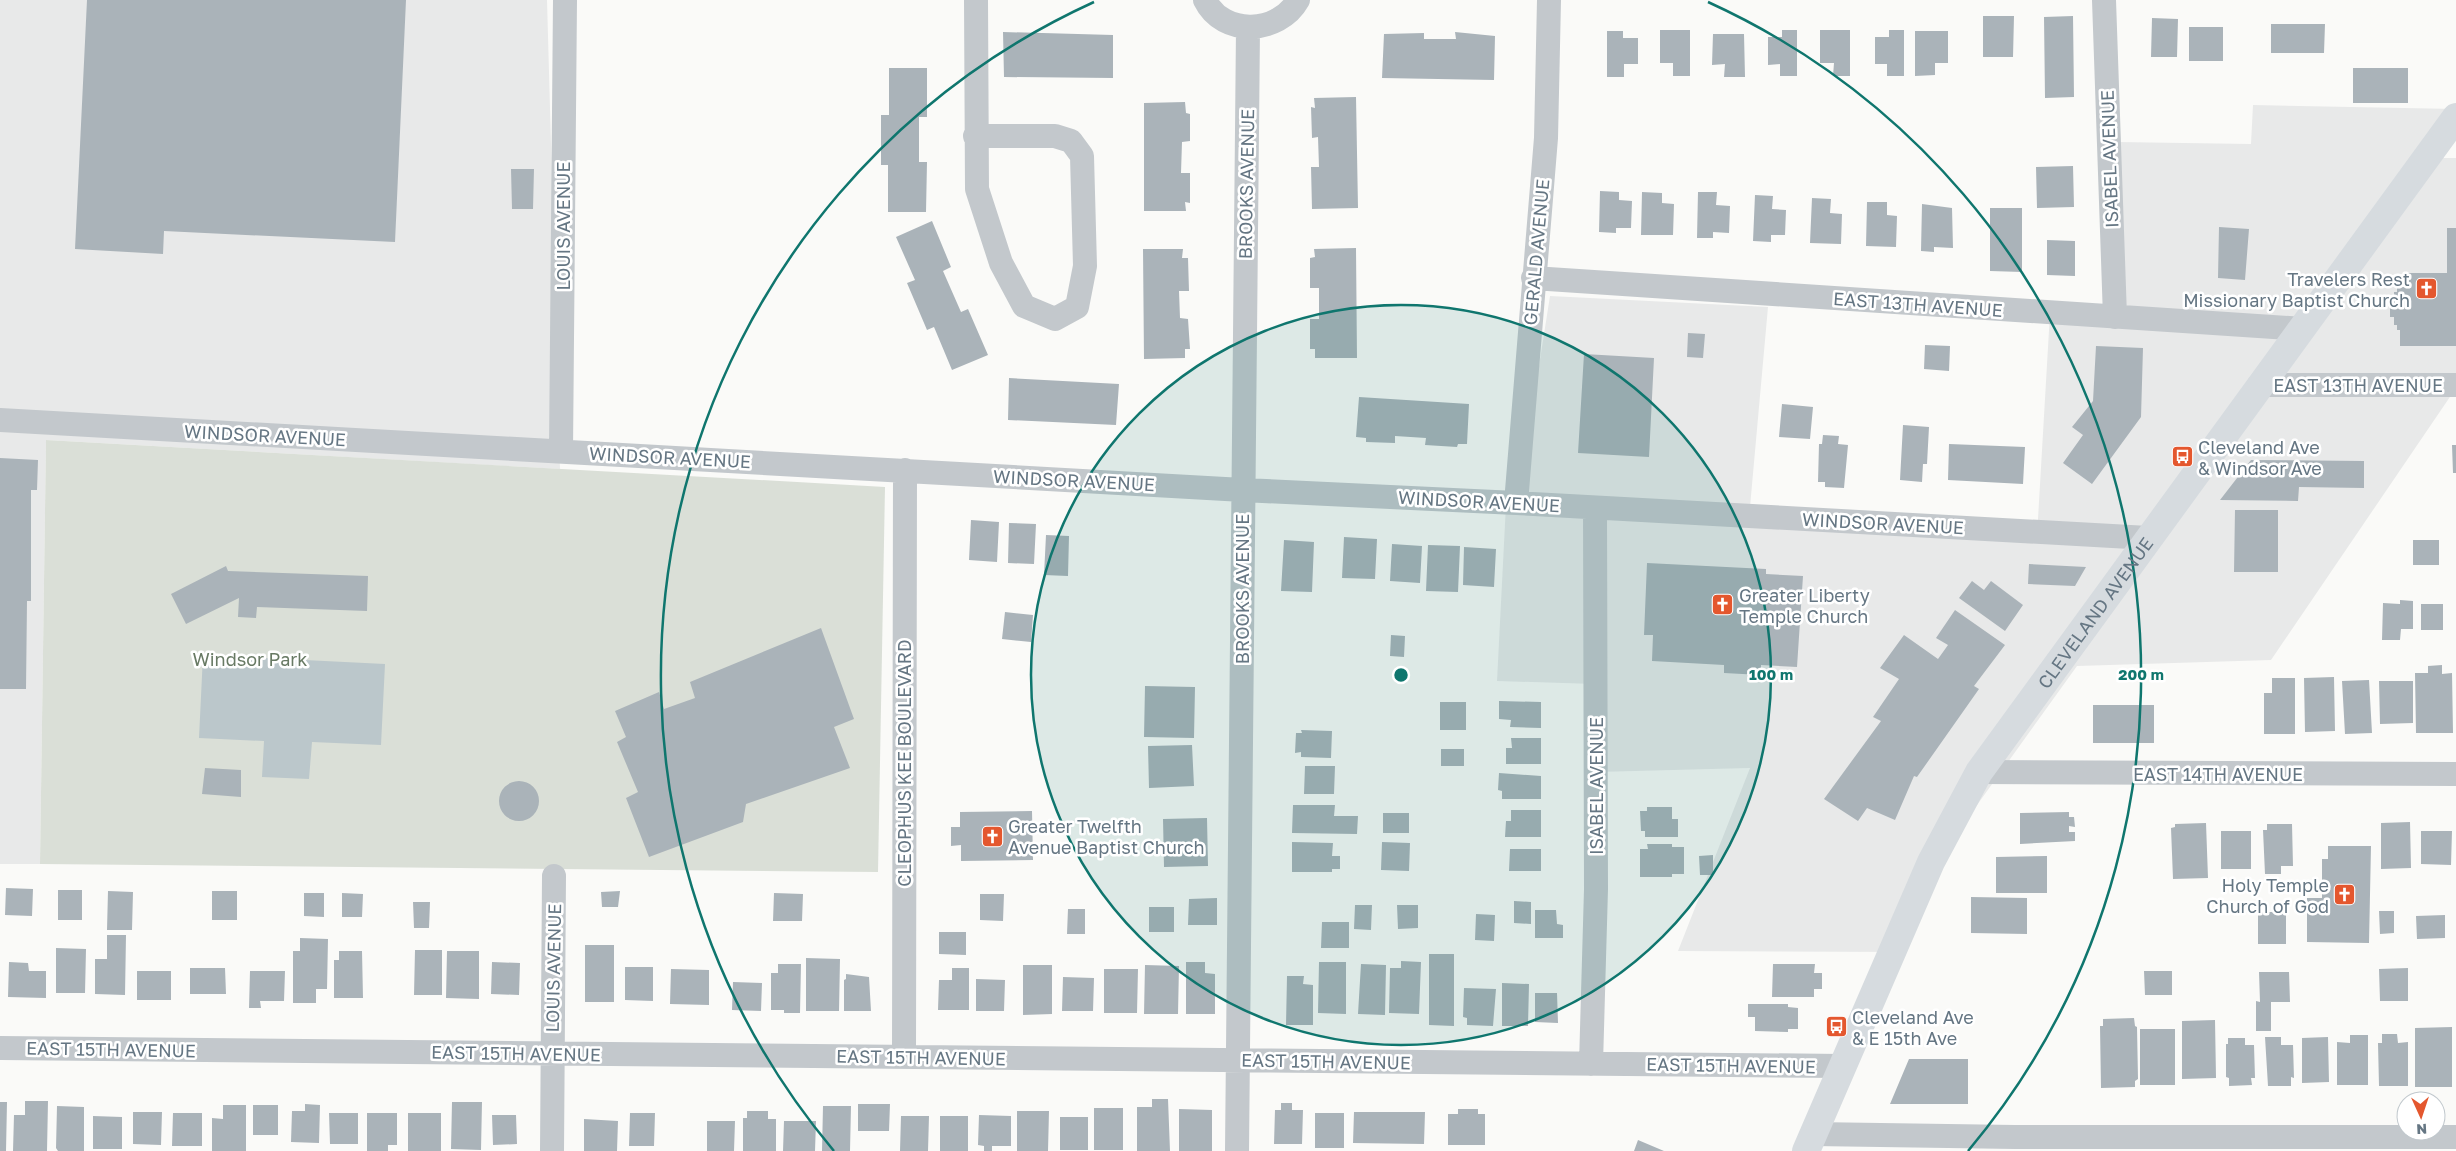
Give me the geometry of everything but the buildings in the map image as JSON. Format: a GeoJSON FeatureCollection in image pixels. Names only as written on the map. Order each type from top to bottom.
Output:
{"type":"FeatureCollection","features":[{"type":"Feature","properties":{"kind":"main road","name":"CLEVELAND AVENUE"},"geometry":{"type":"LineString","coordinates":[[1809,1143],[1930,862],[1979,772],[2259,385],[2303,329],[2456,118]]}},
{"type":"Feature","properties":{"kind":"street","name":"LOUIS AVENUE"},"geometry":{"type":"LineString","coordinates":[[561,451],[565,0]]}},
{"type":"Feature","properties":{"kind":"street"},"geometry":{"type":"LineString","coordinates":[[975,136],[1055,136],[1071,141],[1082,156],[1085,266],[1077,307],[1055,319],[1024,306],[1001,263],[977,190],[975,136],[976,0]]}},
{"type":"Feature","properties":{"kind":"street"},"geometry":{"type":"LineString","coordinates":[[1205,0],[1218,16],[1232,24],[1248,28],[1265,26],[1281,19],[1294,7],[1298,0]]}},
{"type":"Feature","properties":{"kind":"street","name":"GERALD AVENUE"},"geometry":{"type":"LineString","coordinates":[[1516,503],[1546,138],[1548,0]]}},
{"type":"Feature","properties":{"kind":"street","name":"ISABEL AVENUE"},"geometry":{"type":"LineString","coordinates":[[2104,0],[2115,317]]}},
{"type":"Feature","properties":{"kind":"street","name":"BROOKS AVENUE"},"geometry":{"type":"LineString","coordinates":[[1237,1151],[1248,28]]}},
{"type":"Feature","properties":{"kind":"street","name":"EAST 13TH AVENUE"},"geometry":{"type":"LineString","coordinates":[[1533,278],[2303,329]]}},
{"type":"Feature","properties":{"kind":"street","name":"EAST 13TH AVENUE"},"geometry":{"type":"LineString","coordinates":[[2259,385],[2456,385]]}},
{"type":"Feature","properties":{"kind":"street","name":"WINDSOR AVENUE"},"geometry":{"type":"LineString","coordinates":[[0,420],[1243,490],[2148,538]]}},
{"type":"Feature","properties":{"kind":"street","name":"CLEOPHUS KEE BOULEVARD"},"geometry":{"type":"LineString","coordinates":[[904,1057],[905,470]]}},
{"type":"Feature","properties":{"kind":"street","name":"ISABEL AVENUE"},"geometry":{"type":"LineString","coordinates":[[1591,1064],[1596,889],[1595,508]]}},
{"type":"Feature","properties":{"kind":"street","name":"EAST 14TH AVENUE"},"geometry":{"type":"LineString","coordinates":[[1979,772],[2456,774]]}},
{"type":"Feature","properties":{"kind":"street","name":"LOUIS AVENUE"},"geometry":{"type":"LineString","coordinates":[[552,1151],[554,876]]}},
{"type":"Feature","properties":{"kind":"street","name":"EAST 15TH AVENUE"},"geometry":{"type":"LineString","coordinates":[[0,1048],[1842,1066]]}},
{"type":"Feature","properties":{"kind":"street"},"geometry":{"type":"LineString","coordinates":[[1809,1143],[2015,1137],[2456,1137]]}},
{"type":"Feature","properties":{"kind":"shaded area"},"geometry":{"type":"Polygon","coordinates":[[[0,0],[547,0],[560,469],[46,440],[40,864],[0,864],[0,0]]]}},
{"type":"Feature","properties":{"kind":"shaded area"},"geometry":{"type":"Polygon","coordinates":[[[2253,105],[2456,109],[2429,158],[2456,158],[2456,388],[2271,660],[2077,666],[1954,837],[1903,952],[1678,951],[1750,768],[1597,772],[1594,684],[1497,681],[1506,504],[1519,493],[1550,296],[1768,307],[1749,518],[2037,536],[2050,313],[2114,315],[2117,142],[2251,144],[2253,105]]]}},
{"type":"Feature","properties":{"kind":"shaded area"},"geometry":{"type":"Polygon","coordinates":[[[203,655],[385,664],[381,745],[312,742],[309,779],[262,777],[264,741],[199,738],[203,655]]]}},
{"type":"Feature","properties":{"kind":"green space","name":"Windsor Park"},"geometry":{"type":"Polygon","coordinates":[[[46,440],[885,487],[878,872],[40,864],[46,440]]]}},
{"type":"Feature","properties":{"kind":"place","name":"Travelers Rest Missionary Baptist Church"},"geometry":{"type":"Point","coordinates":[2426,289]}},
{"type":"Feature","properties":{"kind":"place","name":"Cleveland Ave & Windsor Ave"},"geometry":{"type":"Point","coordinates":[2182,457]}},
{"type":"Feature","properties":{"kind":"place","name":"Greater Liberty Temple Church"},"geometry":{"type":"Point","coordinates":[1723,605]}},
{"type":"Feature","properties":{"kind":"place","name":"Greater Twelfth Avenue Baptist Church"},"geometry":{"type":"Point","coordinates":[992,836]}},
{"type":"Feature","properties":{"kind":"place","name":"Holy Temple Church of God"},"geometry":{"type":"Point","coordinates":[2345,895]}},
{"type":"Feature","properties":{"kind":"place","name":"Cleveland Ave & E 15th Ave"},"geometry":{"type":"Point","coordinates":[1836,1027]}}]}
